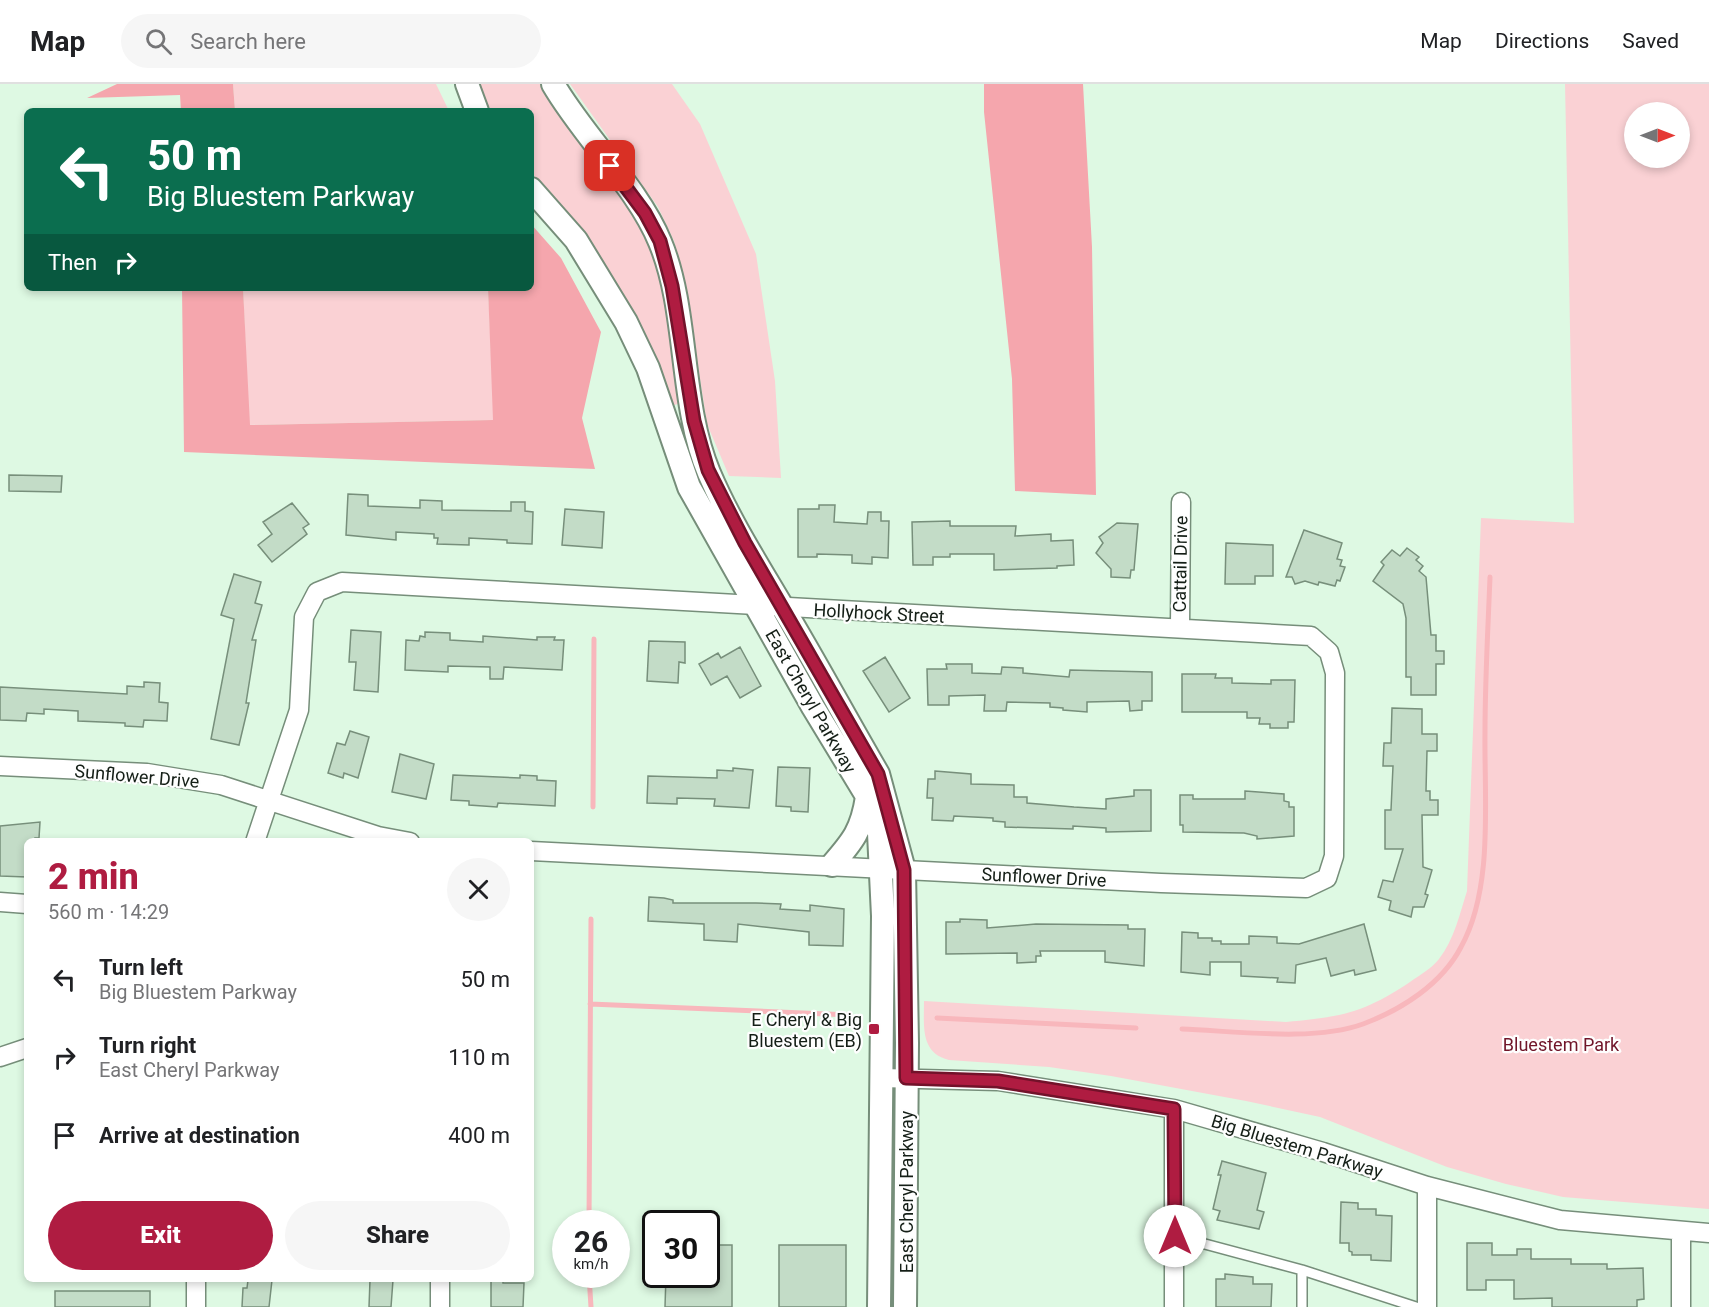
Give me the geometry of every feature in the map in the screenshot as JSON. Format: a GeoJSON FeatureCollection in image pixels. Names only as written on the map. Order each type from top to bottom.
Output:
{"type":"FeatureCollection","features":[{"type":"Feature","properties":{"kind":"street"},"geometry":{"type":"LineString","coordinates":[[467,84],[476,108]]}},
{"type":"Feature","properties":{"kind":"street","name":"East Cheryl Parkway"},"geometry":{"type":"LineString","coordinates":[[553,84],[567,108],[645,213],[660,241],[672,286],[694,421],[708,470],[745,543],[878,774],[893,869],[906,1078],[905,1307]]}},
{"type":"Feature","properties":{"kind":"street","name":"East Cheryl Parkway"},"geometry":{"type":"LineString","coordinates":[[534,192],[576,240],[626,322],[648,368],[689,487],[813,707],[867,796],[893,869],[881,1078],[879,1307]]}},
{"type":"Feature","properties":{"kind":"street","name":"Cattail Drive"},"geometry":{"type":"LineString","coordinates":[[1180,627],[1181,502]]}},
{"type":"Feature","properties":{"kind":"street","name":"Hollyhock Street"},"geometry":{"type":"LineString","coordinates":[[270,800],[299,710],[304,617],[317,592],[342,582],[1311,636],[1329,652]]}},
{"type":"Feature","properties":{"kind":"street","name":"Sunflower Drive"},"geometry":{"type":"LineString","coordinates":[[534,851],[1306,888],[1327,878],[1334,856],[1335,673],[1329,652]]}},
{"type":"Feature","properties":{"kind":"street","name":"Sunflower Drive"},"geometry":{"type":"LineString","coordinates":[[0,766],[147,773],[221,785],[389,838]]}},
{"type":"Feature","properties":{"kind":"street"},"geometry":{"type":"LineString","coordinates":[[832,866],[854,840],[863,820],[867,796]]}},
{"type":"Feature","properties":{"kind":"street"},"geometry":{"type":"LineString","coordinates":[[256,838],[270,800]]}},
{"type":"Feature","properties":{"kind":"street"},"geometry":{"type":"LineString","coordinates":[[0,902],[24,904]]}},
{"type":"Feature","properties":{"kind":"street"},"geometry":{"type":"LineString","coordinates":[[0,1057],[24,1049]]}},
{"type":"Feature","properties":{"kind":"street","name":"Big Bluestem Parkway"},"geometry":{"type":"LineString","coordinates":[[881,1078],[998,1081],[1174,1109],[1323,1152],[1427,1186],[1560,1220],[1709,1233]]}},
{"type":"Feature","properties":{"kind":"street"},"geometry":{"type":"LineString","coordinates":[[1174,1109],[1174,1307]]}},
{"type":"Feature","properties":{"kind":"street"},"geometry":{"type":"LineString","coordinates":[[1427,1186],[1427,1307]]}},
{"type":"Feature","properties":{"kind":"street"},"geometry":{"type":"LineString","coordinates":[[1681,1232],[1681,1307]]}},
{"type":"Feature","properties":{"kind":"street"},"geometry":{"type":"LineString","coordinates":[[196,1282],[196,1307]]}},
{"type":"Feature","properties":{"kind":"street"},"geometry":{"type":"LineString","coordinates":[[440,1282],[440,1307]]}},
{"type":"Feature","properties":{"kind":"lane"},"geometry":{"type":"LineString","coordinates":[[1175,1236],[1302,1270],[1416,1307]]}},
{"type":"Feature","properties":{"kind":"lane"},"geometry":{"type":"LineString","coordinates":[[1302,1270],[1302,1307]]}},
{"type":"Feature","properties":{"kind":"green space"},"geometry":{"type":"Polygon","coordinates":[[[233,84],[436,84],[448,108],[235,108],[233,84]]]}},
{"type":"Feature","properties":{"kind":"green space"},"geometry":{"type":"Polygon","coordinates":[[[479,84],[544,84],[633,210],[647,236],[664,291],[681,403],[671,406],[639,326],[606,266],[534,176],[534,108],[489,108],[479,84]]]}},
{"type":"Feature","properties":{"kind":"green space"},"geometry":{"type":"Polygon","coordinates":[[[570,84],[672,84],[700,124],[756,254],[775,381],[781,478],[729,476],[707,424],[687,294],[674,241],[658,207],[570,84]]]}},
{"type":"Feature","properties":{"kind":"green space","name":"Bluestem Park"},"geometry":{"type":"Polygon","coordinates":[[[1565,84],[1709,84],[1709,1209],[1563,1197],[1447,1167],[1320,1117],[1111,1076],[1049,1067],[949,1060],[933,1051],[928,1045],[924,1029],[924,1001],[1286,1022],[1322,1018],[1365,1007],[1410,982],[1439,959],[1456,926],[1467,891],[1481,518],[1574,523],[1565,84]]]}},
{"type":"Feature","properties":{"kind":"green space"},"geometry":{"type":"Polygon","coordinates":[[[243,291],[488,291],[494,420],[249,425],[243,291]]]}},
{"type":"Feature","properties":{"kind":"shaded area"},"geometry":{"type":"Polygon","coordinates":[[[117,84],[233,84],[235,108],[181,108],[180,95],[87,98],[117,84]]]}},
{"type":"Feature","properties":{"kind":"shaded area"},"geometry":{"type":"Polygon","coordinates":[[[984,84],[1083,84],[1092,247],[1096,495],[1015,491],[1012,379],[984,112],[984,84]]]}},
{"type":"Feature","properties":{"kind":"shaded area"},"geometry":{"type":"Polygon","coordinates":[[[534,227],[561,258],[601,332],[582,418],[595,469],[184,452],[182,291],[243,291],[250,425],[493,420],[488,291],[534,291],[534,227]]]}},
{"type":"Feature","properties":{"kind":"building"},"geometry":{"type":"Polygon","coordinates":[[[9,475],[62,476],[61,492],[9,491],[9,475]]]}},
{"type":"Feature","properties":{"kind":"building"},"geometry":{"type":"Polygon","coordinates":[[[348,494],[368,495],[368,506],[420,508],[420,500],[442,501],[442,510],[511,511],[511,502],[525,502],[525,511],[533,512],[532,544],[469,538],[469,545],[437,544],[438,538],[434,538],[434,534],[396,532],[396,540],[346,535],[348,494]]]}},
{"type":"Feature","properties":{"kind":"building"},"geometry":{"type":"Polygon","coordinates":[[[292,503],[309,524],[303,528],[307,534],[272,562],[258,545],[272,534],[263,522],[292,503]]]}},
{"type":"Feature","properties":{"kind":"building"},"geometry":{"type":"Polygon","coordinates":[[[819,505],[835,505],[834,522],[867,524],[868,512],[881,512],[881,521],[889,521],[888,558],[872,557],[872,564],[852,563],[852,555],[817,554],[817,557],[798,557],[798,509],[819,509],[819,505]]]}},
{"type":"Feature","properties":{"kind":"building"},"geometry":{"type":"Polygon","coordinates":[[[565,509],[604,512],[602,548],[562,545],[565,509]]]}},
{"type":"Feature","properties":{"kind":"building"},"geometry":{"type":"Polygon","coordinates":[[[950,521],[950,526],[1016,526],[1015,536],[1051,534],[1051,541],[1073,540],[1074,565],[1057,566],[1057,568],[994,570],[994,554],[950,554],[950,557],[933,557],[933,565],[913,565],[912,522],[950,521]]]}},
{"type":"Feature","properties":{"kind":"building"},"geometry":{"type":"Polygon","coordinates":[[[1117,523],[1138,524],[1134,570],[1131,570],[1130,578],[1111,577],[1111,569],[1096,553],[1103,543],[1099,537],[1117,523]]]}},
{"type":"Feature","properties":{"kind":"building"},"geometry":{"type":"Polygon","coordinates":[[[1304,530],[1342,543],[1337,559],[1342,560],[1340,566],[1345,567],[1340,581],[1337,580],[1335,586],[1319,582],[1318,585],[1305,581],[1295,584],[1292,577],[1286,577],[1304,530]]]}},
{"type":"Feature","properties":{"kind":"building"},"geometry":{"type":"Polygon","coordinates":[[[1226,543],[1273,545],[1273,576],[1255,576],[1255,584],[1225,584],[1226,543]]]}},
{"type":"Feature","properties":{"kind":"building"},"geometry":{"type":"Polygon","coordinates":[[[1407,548],[1419,557],[1416,560],[1423,566],[1419,571],[1426,577],[1431,635],[1436,635],[1436,651],[1444,651],[1444,664],[1436,664],[1436,695],[1411,695],[1411,677],[1406,677],[1406,618],[1403,604],[1373,581],[1384,565],[1381,562],[1392,550],[1400,556],[1407,548]]]}},
{"type":"Feature","properties":{"kind":"building"},"geometry":{"type":"Polygon","coordinates":[[[234,574],[261,582],[255,603],[262,605],[252,640],[256,640],[246,703],[249,703],[239,745],[211,739],[234,619],[221,615],[234,574]]]}},
{"type":"Feature","properties":{"kind":"building"},"geometry":{"type":"Polygon","coordinates":[[[351,630],[381,632],[378,692],[354,690],[356,662],[349,662],[351,630]]]}},
{"type":"Feature","properties":{"kind":"building"},"geometry":{"type":"Polygon","coordinates":[[[425,632],[450,633],[450,640],[483,642],[483,636],[537,640],[537,637],[555,637],[554,640],[564,640],[562,670],[504,667],[503,679],[490,679],[490,667],[448,666],[448,672],[405,670],[406,640],[419,641],[420,636],[425,637],[425,632]]]}},
{"type":"Feature","properties":{"kind":"building"},"geometry":{"type":"Polygon","coordinates":[[[649,641],[685,642],[685,663],[679,662],[678,683],[647,681],[649,641]]]}},
{"type":"Feature","properties":{"kind":"building"},"geometry":{"type":"Polygon","coordinates":[[[740,647],[761,686],[740,698],[727,676],[711,685],[699,664],[718,653],[721,658],[740,647]]]}},
{"type":"Feature","properties":{"kind":"building"},"geometry":{"type":"Polygon","coordinates":[[[885,657],[910,698],[889,712],[863,671],[885,657]]]}},
{"type":"Feature","properties":{"kind":"building"},"geometry":{"type":"Polygon","coordinates":[[[946,664],[972,664],[972,673],[1001,674],[1002,667],[1023,668],[1023,673],[1069,677],[1070,670],[1152,672],[1152,701],[1142,701],[1142,710],[1130,711],[1129,701],[1087,702],[1087,712],[1050,707],[1050,703],[1007,702],[1006,711],[984,711],[985,695],[949,696],[949,705],[928,705],[927,669],[947,669],[946,664]]]}},
{"type":"Feature","properties":{"kind":"building"},"geometry":{"type":"Polygon","coordinates":[[[1182,674],[1216,674],[1215,678],[1232,678],[1232,683],[1271,684],[1271,680],[1295,680],[1294,722],[1288,722],[1288,728],[1270,728],[1270,724],[1259,724],[1260,718],[1247,718],[1247,712],[1182,712],[1182,674]]]}},
{"type":"Feature","properties":{"kind":"building"},"geometry":{"type":"Polygon","coordinates":[[[144,682],[160,683],[159,702],[168,703],[167,721],[144,720],[143,727],[125,726],[125,723],[78,721],[78,711],[44,709],[44,714],[27,713],[26,721],[0,720],[0,687],[127,694],[127,686],[144,687],[144,682]]]}},
{"type":"Feature","properties":{"kind":"building"},"geometry":{"type":"Polygon","coordinates":[[[1392,708],[1422,709],[1422,734],[1437,734],[1437,751],[1427,751],[1426,791],[1430,791],[1430,800],[1438,800],[1438,815],[1422,815],[1423,867],[1432,870],[1424,907],[1413,907],[1411,917],[1389,910],[1391,901],[1378,897],[1383,880],[1393,882],[1403,849],[1385,849],[1385,810],[1391,810],[1393,766],[1383,766],[1384,743],[1391,743],[1392,708]]]}},
{"type":"Feature","properties":{"kind":"building"},"geometry":{"type":"Polygon","coordinates":[[[350,731],[369,737],[358,778],[344,773],[343,778],[328,773],[337,743],[345,745],[350,731]]]}},
{"type":"Feature","properties":{"kind":"building"},"geometry":{"type":"Polygon","coordinates":[[[400,754],[434,764],[426,799],[392,792],[400,754]]]}},
{"type":"Feature","properties":{"kind":"building"},"geometry":{"type":"Polygon","coordinates":[[[778,767],[810,768],[808,812],[791,811],[791,807],[776,806],[778,767]]]}},
{"type":"Feature","properties":{"kind":"building"},"geometry":{"type":"Polygon","coordinates":[[[733,768],[753,770],[749,808],[714,806],[715,799],[677,798],[677,804],[647,803],[648,776],[717,778],[717,770],[733,771],[733,768]]]}},
{"type":"Feature","properties":{"kind":"building"},"geometry":{"type":"Polygon","coordinates":[[[935,771],[971,774],[971,784],[1014,785],[1014,797],[1027,797],[1027,803],[1106,809],[1106,799],[1134,796],[1134,790],[1151,790],[1151,831],[1106,832],[1106,828],[1073,826],[1073,829],[1005,827],[1005,822],[993,821],[993,818],[954,816],[953,821],[932,820],[933,798],[927,798],[928,779],[935,779],[935,771]]]}},
{"type":"Feature","properties":{"kind":"building"},"geometry":{"type":"Polygon","coordinates":[[[453,775],[520,778],[520,775],[537,776],[537,780],[556,781],[555,806],[498,803],[497,807],[469,805],[469,801],[451,800],[453,775]]]}},
{"type":"Feature","properties":{"kind":"building"},"geometry":{"type":"Polygon","coordinates":[[[1245,791],[1284,794],[1284,801],[1289,802],[1289,807],[1294,807],[1294,836],[1257,839],[1257,836],[1244,833],[1183,832],[1183,825],[1180,825],[1180,795],[1193,795],[1193,799],[1245,799],[1245,791]]]}},
{"type":"Feature","properties":{"kind":"building"},"geometry":{"type":"Polygon","coordinates":[[[40,822],[39,838],[24,838],[24,877],[0,876],[0,826],[40,822]]]}},
{"type":"Feature","properties":{"kind":"building"},"geometry":{"type":"Polygon","coordinates":[[[649,897],[673,900],[673,903],[781,904],[780,909],[810,911],[810,905],[844,909],[843,946],[809,945],[809,932],[738,924],[737,942],[704,940],[704,924],[648,921],[649,897]]]}},
{"type":"Feature","properties":{"kind":"building"},"geometry":{"type":"Polygon","coordinates":[[[960,919],[987,920],[987,928],[1036,924],[1128,925],[1128,929],[1145,929],[1144,966],[1105,962],[1105,951],[1040,951],[1041,956],[1036,956],[1036,962],[1017,963],[1017,953],[946,954],[946,922],[960,922],[960,919]]]}},
{"type":"Feature","properties":{"kind":"building"},"geometry":{"type":"Polygon","coordinates":[[[1364,924],[1376,970],[1355,975],[1354,970],[1331,976],[1326,958],[1296,965],[1295,983],[1277,982],[1278,978],[1241,976],[1241,962],[1210,962],[1210,975],[1181,972],[1182,932],[1198,933],[1198,938],[1212,938],[1212,941],[1221,941],[1221,944],[1249,944],[1249,936],[1277,937],[1277,943],[1299,944],[1364,924]]]}},
{"type":"Feature","properties":{"kind":"building"},"geometry":{"type":"Polygon","coordinates":[[[1222,1161],[1266,1173],[1257,1210],[1264,1212],[1259,1229],[1217,1220],[1220,1211],[1213,1209],[1222,1161]]]}},
{"type":"Feature","properties":{"kind":"building"},"geometry":{"type":"Polygon","coordinates":[[[1341,1202],[1358,1203],[1358,1209],[1376,1209],[1376,1215],[1392,1216],[1391,1261],[1371,1260],[1371,1255],[1352,1255],[1349,1251],[1349,1243],[1340,1243],[1341,1202]]]}},
{"type":"Feature","properties":{"kind":"building"},"geometry":{"type":"Polygon","coordinates":[[[1467,1243],[1492,1243],[1492,1255],[1517,1255],[1517,1249],[1531,1249],[1531,1259],[1571,1259],[1571,1264],[1607,1264],[1607,1269],[1643,1268],[1644,1299],[1637,1300],[1637,1307],[1552,1307],[1552,1298],[1514,1299],[1514,1280],[1486,1280],[1486,1290],[1467,1290],[1467,1243]]]}},
{"type":"Feature","properties":{"kind":"building"},"geometry":{"type":"Polygon","coordinates":[[[720,1245],[732,1245],[732,1307],[665,1307],[666,1288],[720,1288],[720,1245]]]}},
{"type":"Feature","properties":{"kind":"building"},"geometry":{"type":"Polygon","coordinates":[[[779,1245],[846,1245],[846,1307],[779,1307],[779,1245]]]}},
{"type":"Feature","properties":{"kind":"building"},"geometry":{"type":"Polygon","coordinates":[[[1225,1274],[1253,1277],[1253,1284],[1272,1284],[1271,1307],[1216,1307],[1216,1279],[1225,1279],[1225,1274]]]}},
{"type":"Feature","properties":{"kind":"building"},"geometry":{"type":"Polygon","coordinates":[[[248,1282],[272,1282],[269,1307],[242,1307],[243,1288],[247,1288],[248,1282]]]}},
{"type":"Feature","properties":{"kind":"building"},"geometry":{"type":"Polygon","coordinates":[[[370,1282],[393,1282],[391,1307],[369,1307],[370,1282]]]}},
{"type":"Feature","properties":{"kind":"building"},"geometry":{"type":"Polygon","coordinates":[[[491,1282],[524,1283],[523,1307],[491,1307],[491,1282]]]}},
{"type":"Feature","properties":{"kind":"building"},"geometry":{"type":"Polygon","coordinates":[[[55,1291],[150,1291],[150,1307],[55,1307],[55,1291]]]}},
{"type":"Feature","properties":{"kind":"waterway"},"geometry":{"type":"LineString","coordinates":[[1182,1029],[1298,1034],[1322,1033],[1363,1024],[1392,1011],[1419,994],[1432,984],[1453,960],[1471,924],[1479,898],[1483,870],[1490,577]]}},
{"type":"Feature","properties":{"kind":"waterway"},"geometry":{"type":"LineString","coordinates":[[593,807],[594,639]]}},
{"type":"Feature","properties":{"kind":"waterway"},"geometry":{"type":"LineString","coordinates":[[589,1210],[591,919]]}},
{"type":"Feature","properties":{"kind":"waterway"},"geometry":{"type":"LineString","coordinates":[[590,1004],[850,1015]]}},
{"type":"Feature","properties":{"kind":"waterway"},"geometry":{"type":"LineString","coordinates":[[937,1018],[1136,1028]]}},
{"type":"Feature","properties":{"kind":"waterway"},"geometry":{"type":"LineString","coordinates":[[590,1288],[591,1307]]}},
{"type":"Feature","properties":{"kind":"place","name":"E Cheryl & Big Bluestem (EB)"},"geometry":{"type":"Point","coordinates":[874,1029]}},
{"type":"Feature","properties":{"kind":"route"},"geometry":{"type":"LineString","coordinates":[[610,166],[645,213],[660,241],[668,264],[694,421],[708,470],[720,498],[878,774],[904,870],[906,1078],[998,1081],[1174,1109],[1175,1236]]}}]}
